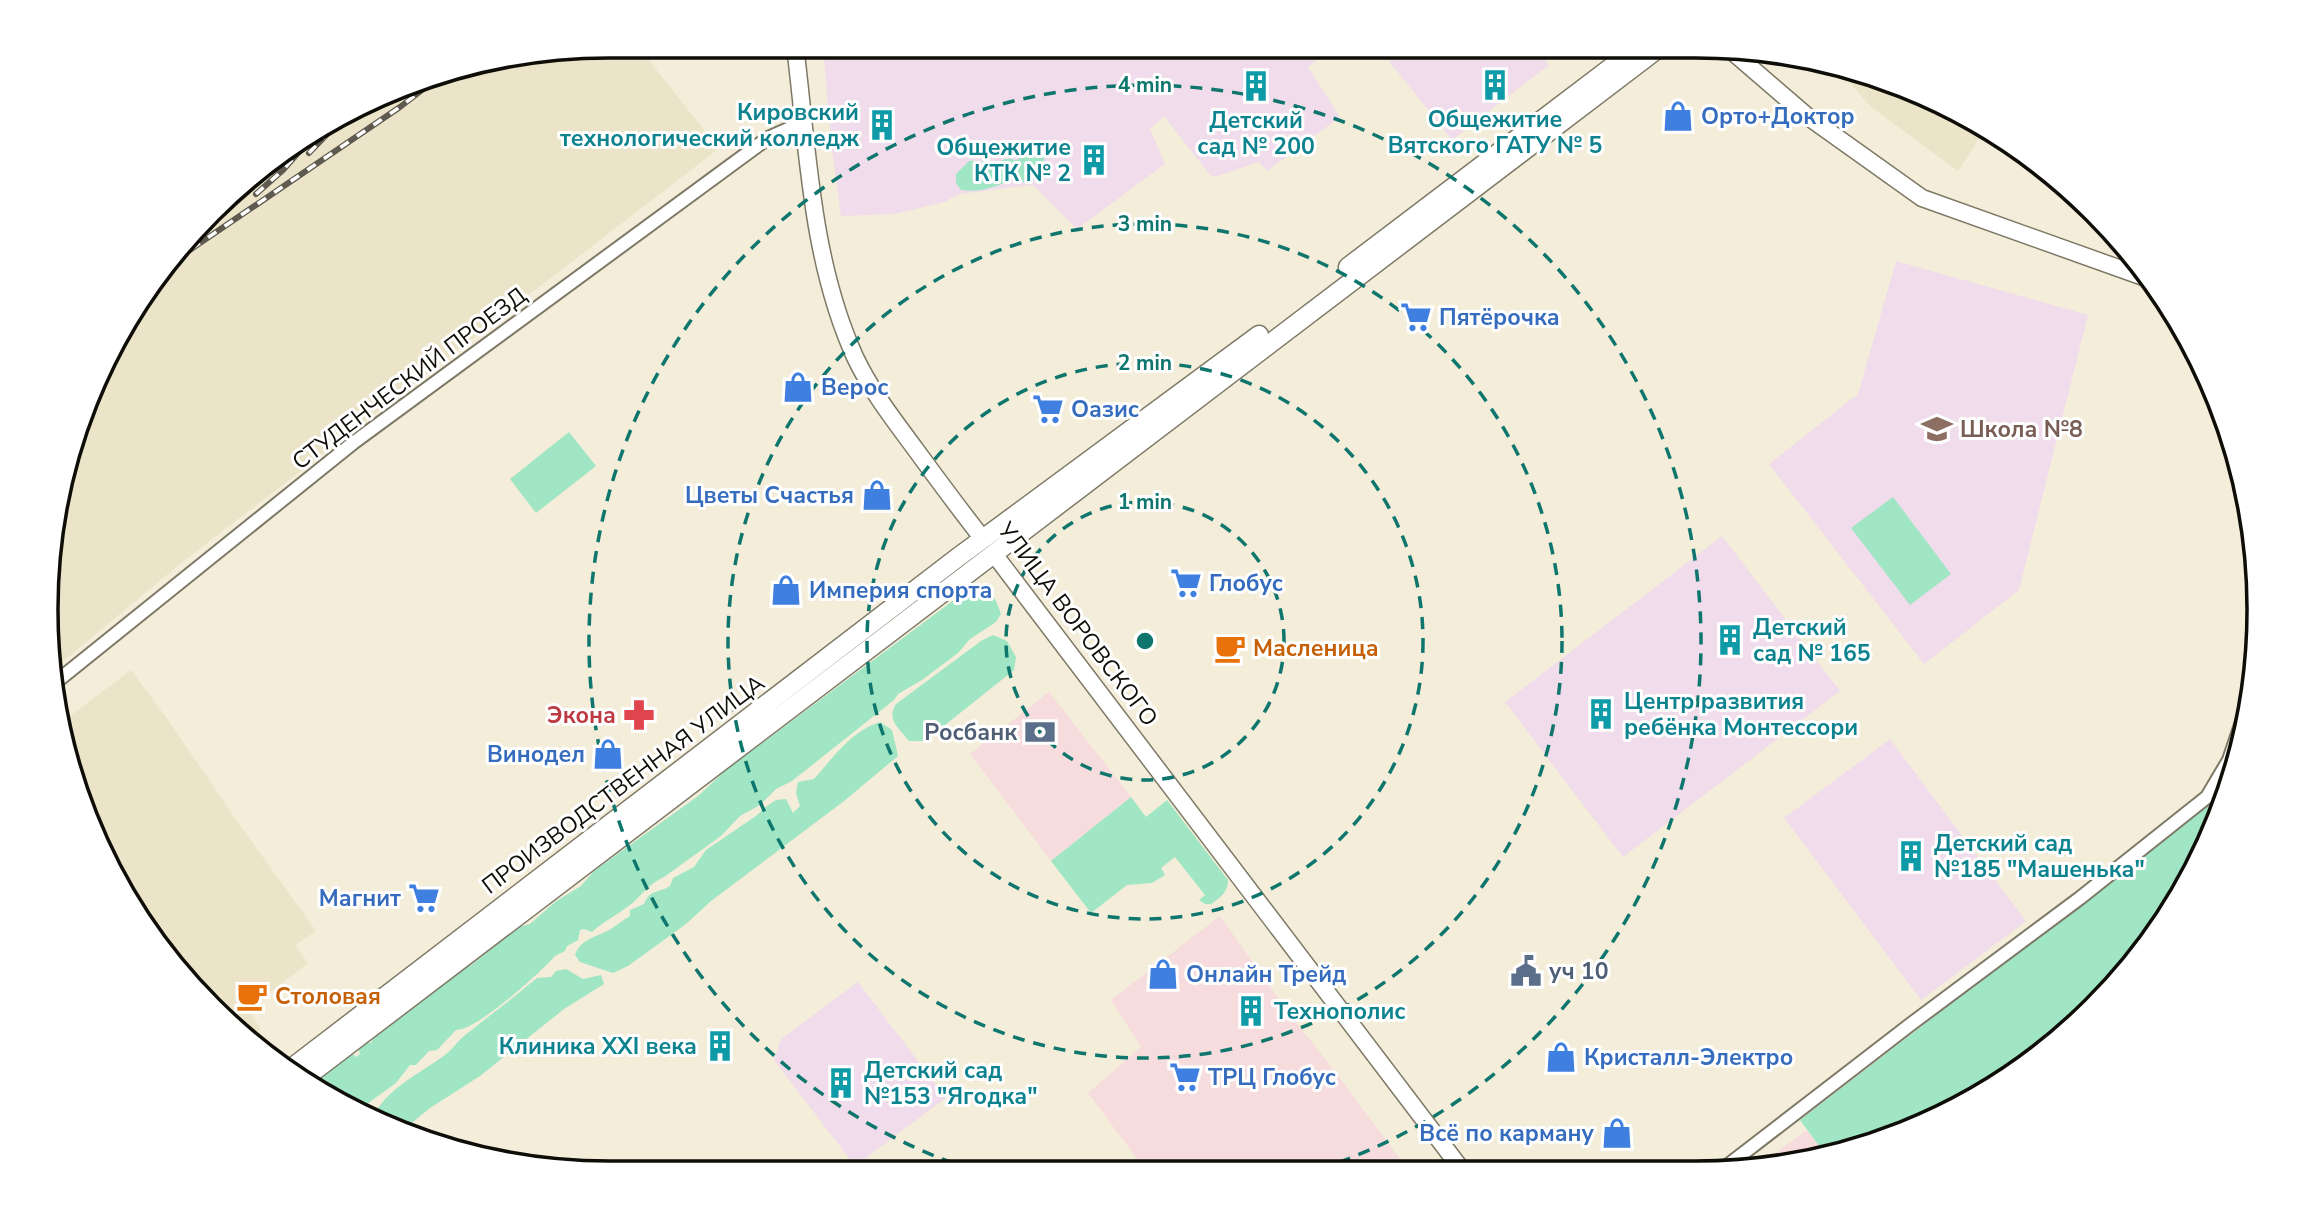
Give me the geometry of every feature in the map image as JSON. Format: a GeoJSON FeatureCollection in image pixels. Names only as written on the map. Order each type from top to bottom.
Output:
{"type":"FeatureCollection","features":[{"type":"Feature","properties":{"kind":"highway"},"geometry":{"type":"LineString","coordinates":[[988,546],[1623,58]]}},
{"type":"Feature","properties":{"kind":"highway"},"geometry":{"type":"LineString","coordinates":[[988,546],[1645,58]]}},
{"type":"Feature","properties":{"kind":"highway","name":"ПРОИЗВОДСТВЕННАЯ УЛИЦА"},"geometry":{"type":"LineString","coordinates":[[297,1064],[988,546]]}},
{"type":"Feature","properties":{"kind":"highway","name":"ПРОИЗВОДСТВЕННАЯ УЛИЦА"},"geometry":{"type":"LineString","coordinates":[[311,1073],[988,546]]}},
{"type":"Feature","properties":{"kind":"main road","name":"УЛИЦА ВОРОВСКОГО"},"geometry":{"type":"LineString","coordinates":[[796,58],[816,221],[826,273],[838,315],[856,358],[874,391],[988,546],[1455,1161]]}},
{"type":"Feature","properties":{"kind":"main road"},"geometry":{"type":"LineString","coordinates":[[1742,60],[1807,116],[1922,198],[2132,273]]}},
{"type":"Feature","properties":{"kind":"street","name":"СТУДЕНЧЕСКИЙ ПРОЕЗД"},"geometry":{"type":"LineString","coordinates":[[62,678],[354,443],[768,138],[804,122]]}},
{"type":"Feature","properties":{"kind":"street"},"geometry":{"type":"LineString","coordinates":[[1735,1160],[2080,898],[2207,797],[2223,771]]}},
{"type":"Feature","properties":{"kind":"shaded area"},"geometry":{"type":"Polygon","coordinates":[[[648,58],[708,135],[713,133],[722,146],[180,564],[60,663],[58,610],[62,537],[68,502],[87,432],[115,365],[151,303],[219,219],[303,151],[365,115],[432,87],[502,68],[537,62],[648,58]]]}},
{"type":"Feature","properties":{"kind":"shaded area"},"geometry":{"type":"Polygon","coordinates":[[[824,58],[1320,58],[1308,67],[1340,117],[1267,171],[1259,162],[1215,177],[1210,175],[1164,116],[1150,129],[1165,164],[1077,229],[1033,185],[959,194],[945,202],[894,214],[841,216],[824,58]]]}},
{"type":"Feature","properties":{"kind":"shaded area"},"geometry":{"type":"Polygon","coordinates":[[[1387,58],[1544,58],[1549,65],[1452,140],[1387,58]]]}},
{"type":"Feature","properties":{"kind":"shaded area"},"geometry":{"type":"Polygon","coordinates":[[[1847,80],[1907,100],[1980,137],[1958,171],[1871,107],[1847,80]]]}},
{"type":"Feature","properties":{"kind":"shaded area","name":"Школа №8"},"geometry":{"type":"Polygon","coordinates":[[[1896,261],[2088,315],[2019,590],[1924,664],[1769,464],[1858,394],[1896,261]]]}},
{"type":"Feature","properties":{"kind":"shaded area"},"geometry":{"type":"Polygon","coordinates":[[[1722,536],[1840,691],[1623,857],[1505,702],[1722,536]]]}},
{"type":"Feature","properties":{"kind":"shaded area"},"geometry":{"type":"Polygon","coordinates":[[[131,670],[316,931],[295,945],[308,963],[247,1010],[261,1028],[257,1033],[219,1000],[195,973],[151,916],[132,885],[115,854],[87,787],[68,717],[131,670]]]}},
{"type":"Feature","properties":{"kind":"shaded area"},"geometry":{"type":"Polygon","coordinates":[[[1049,692],[1131,797],[1051,861],[970,754],[1049,692]]]}},
{"type":"Feature","properties":{"kind":"shaded area"},"geometry":{"type":"Polygon","coordinates":[[[1890,739],[2026,921],[1921,1000],[1784,818],[1890,739]]]}},
{"type":"Feature","properties":{"kind":"shaded area"},"geometry":{"type":"Polygon","coordinates":[[[1220,916],[1291,1016],[1401,1161],[1138,1161],[1088,1093],[1141,1047],[1111,1000],[1220,916]]]}},
{"type":"Feature","properties":{"kind":"shaded area"},"geometry":{"type":"Polygon","coordinates":[[[858,982],[946,1098],[862,1161],[851,1161],[774,1060],[781,1039],[858,982]]]}},
{"type":"Feature","properties":{"kind":"shaded area"},"geometry":{"type":"Polygon","coordinates":[[[1807,1130],[1820,1147],[1803,1151],[1771,1156],[1807,1130]]]}},
{"type":"Feature","properties":{"kind":"green space"},"geometry":{"type":"Polygon","coordinates":[[[1043,148],[1048,153],[1033,180],[1012,180],[974,191],[961,190],[956,183],[956,174],[969,161],[992,163],[1019,159],[1020,149],[1043,148]]]}},
{"type":"Feature","properties":{"kind":"green space"},"geometry":{"type":"Polygon","coordinates":[[[569,432],[596,466],[536,513],[510,479],[569,432]]]}},
{"type":"Feature","properties":{"kind":"green space"},"geometry":{"type":"Polygon","coordinates":[[[1893,497],[1951,574],[1910,605],[1851,528],[1893,497]]]}},
{"type":"Feature","properties":{"kind":"green space"},"geometry":{"type":"Polygon","coordinates":[[[974,585],[995,598],[1001,614],[996,622],[970,639],[958,653],[898,694],[894,700],[792,781],[776,789],[760,805],[740,816],[721,836],[654,882],[630,905],[592,932],[580,930],[578,940],[555,956],[492,1012],[465,1028],[456,1030],[437,1050],[429,1051],[416,1065],[410,1065],[396,1083],[366,1105],[316,1076],[351,1052],[356,1057],[360,1054],[358,1047],[362,1042],[371,1043],[376,1034],[394,1022],[401,1013],[414,1007],[448,976],[460,972],[463,966],[470,966],[519,927],[530,924],[555,902],[581,886],[594,871],[698,796],[726,770],[974,585]]]}},
{"type":"Feature","properties":{"kind":"green space"},"geometry":{"type":"Polygon","coordinates":[[[993,635],[1007,641],[1016,657],[1014,670],[925,741],[909,741],[893,719],[896,704],[993,635]]]}},
{"type":"Feature","properties":{"kind":"green space"},"geometry":{"type":"Polygon","coordinates":[[[880,722],[892,730],[898,756],[844,801],[628,966],[613,973],[580,962],[575,955],[585,941],[611,929],[630,916],[630,910],[644,904],[652,894],[670,886],[673,878],[694,867],[706,850],[767,806],[776,800],[786,799],[793,813],[800,806],[796,793],[798,782],[814,779],[851,738],[880,722]]]}},
{"type":"Feature","properties":{"kind":"green space"},"geometry":{"type":"Polygon","coordinates":[[[1131,797],[1146,817],[1167,800],[1228,880],[1227,888],[1221,896],[1211,904],[1199,900],[1205,895],[1175,857],[1161,868],[1165,875],[1152,883],[1127,885],[1091,913],[1051,861],[1131,797]]]}},
{"type":"Feature","properties":{"kind":"green space"},"geometry":{"type":"Polygon","coordinates":[[[2214,798],[2190,854],[2154,916],[2110,973],[2086,1000],[2059,1024],[2002,1068],[1940,1104],[1873,1132],[1820,1147],[1800,1120],[2211,803],[2214,798]]]}},
{"type":"Feature","properties":{"kind":"green space"},"geometry":{"type":"Polygon","coordinates":[[[566,969],[583,979],[601,975],[604,984],[564,1009],[480,1076],[411,1124],[377,1109],[394,1091],[445,1055],[464,1036],[537,978],[551,977],[556,971],[566,969]]]}},
{"type":"Feature","properties":{"kind":"railway"},"geometry":{"type":"LineString","coordinates":[[194,247],[420,92]]}},
{"type":"Feature","properties":{"kind":"railway"},"geometry":{"type":"LineString","coordinates":[[309,153],[322,139]]}},
{"type":"Feature","properties":{"kind":"railway"},"geometry":{"type":"LineString","coordinates":[[256,194],[294,158]]}},
{"type":"Feature","properties":{"kind":"place","name":"Общежитие Вятского ГАТУ № 5"},"geometry":{"type":"Point","coordinates":[1495,85]}},
{"type":"Feature","properties":{"kind":"place","name":"Детский сад № 200"},"geometry":{"type":"Point","coordinates":[1256,86]}},
{"type":"Feature","properties":{"kind":"place","name":"Орто+Доктор"},"geometry":{"type":"Point","coordinates":[1678,116]}},
{"type":"Feature","properties":{"kind":"place","name":"Кировский технологический колледж"},"geometry":{"type":"Point","coordinates":[882,125]}},
{"type":"Feature","properties":{"kind":"place","name":"Общежитие КТК № 2"},"geometry":{"type":"Point","coordinates":[1094,160]}},
{"type":"Feature","properties":{"kind":"place","name":"Пятёрочка"},"geometry":{"type":"Point","coordinates":[1416,317]}},
{"type":"Feature","properties":{"kind":"place","name":"Верос"},"geometry":{"type":"Point","coordinates":[798,387]}},
{"type":"Feature","properties":{"kind":"place","name":"Оазис"},"geometry":{"type":"Point","coordinates":[1048,409]}},
{"type":"Feature","properties":{"kind":"place","name":"Школа №8"},"geometry":{"type":"Point","coordinates":[1937,429]}},
{"type":"Feature","properties":{"kind":"place","name":"Цветы Счастья"},"geometry":{"type":"Point","coordinates":[877,495]}},
{"type":"Feature","properties":{"kind":"place","name":"Глобус"},"geometry":{"type":"Point","coordinates":[1186,583]}},
{"type":"Feature","properties":{"kind":"place","name":"Империя спорта"},"geometry":{"type":"Point","coordinates":[786,590]}},
{"type":"Feature","properties":{"kind":"place","name":"Детский сад № 165"},"geometry":{"type":"Point","coordinates":[1730,640]}},
{"type":"Feature","properties":{"kind":"place","name":"Масленица"},"geometry":{"type":"Point","coordinates":[1230,648]}},
{"type":"Feature","properties":{"kind":"place","name":"Центр развития ребёнка Монтессори"},"geometry":{"type":"Point","coordinates":[1601,714]}},
{"type":"Feature","properties":{"kind":"place","name":"Экона"},"geometry":{"type":"Point","coordinates":[639,715]}},
{"type":"Feature","properties":{"kind":"place","name":"Росбанк"},"geometry":{"type":"Point","coordinates":[1040,732]}},
{"type":"Feature","properties":{"kind":"place","name":"Винодел"},"geometry":{"type":"Point","coordinates":[608,754]}},
{"type":"Feature","properties":{"kind":"place","name":"Детский сад №185 \"Машенька\""},"geometry":{"type":"Point","coordinates":[1911,856]}},
{"type":"Feature","properties":{"kind":"place","name":"Магнит"},"geometry":{"type":"Point","coordinates":[424,898]}},
{"type":"Feature","properties":{"kind":"place","name":"уч 10"},"geometry":{"type":"Point","coordinates":[1526,971]}},
{"type":"Feature","properties":{"kind":"place","name":"Онлайн Трейд"},"geometry":{"type":"Point","coordinates":[1163,974]}},
{"type":"Feature","properties":{"kind":"place","name":"Столовая"},"geometry":{"type":"Point","coordinates":[252,996]}},
{"type":"Feature","properties":{"kind":"place","name":"Технополис"},"geometry":{"type":"Point","coordinates":[1251,1011]}},
{"type":"Feature","properties":{"kind":"place","name":"Клиника XXI века"},"geometry":{"type":"Point","coordinates":[720,1046]}},
{"type":"Feature","properties":{"kind":"place","name":"Кристалл-Электро"},"geometry":{"type":"Point","coordinates":[1561,1057]}},
{"type":"Feature","properties":{"kind":"place","name":"ТРЦ Глобус"},"geometry":{"type":"Point","coordinates":[1185,1077]}},
{"type":"Feature","properties":{"kind":"place","name":"Детский сад №153 \"Ягодка\""},"geometry":{"type":"Point","coordinates":[841,1083]}},
{"type":"Feature","properties":{"kind":"place","name":"Всё по карману"},"geometry":{"type":"Point","coordinates":[1617,1133]}}]}
